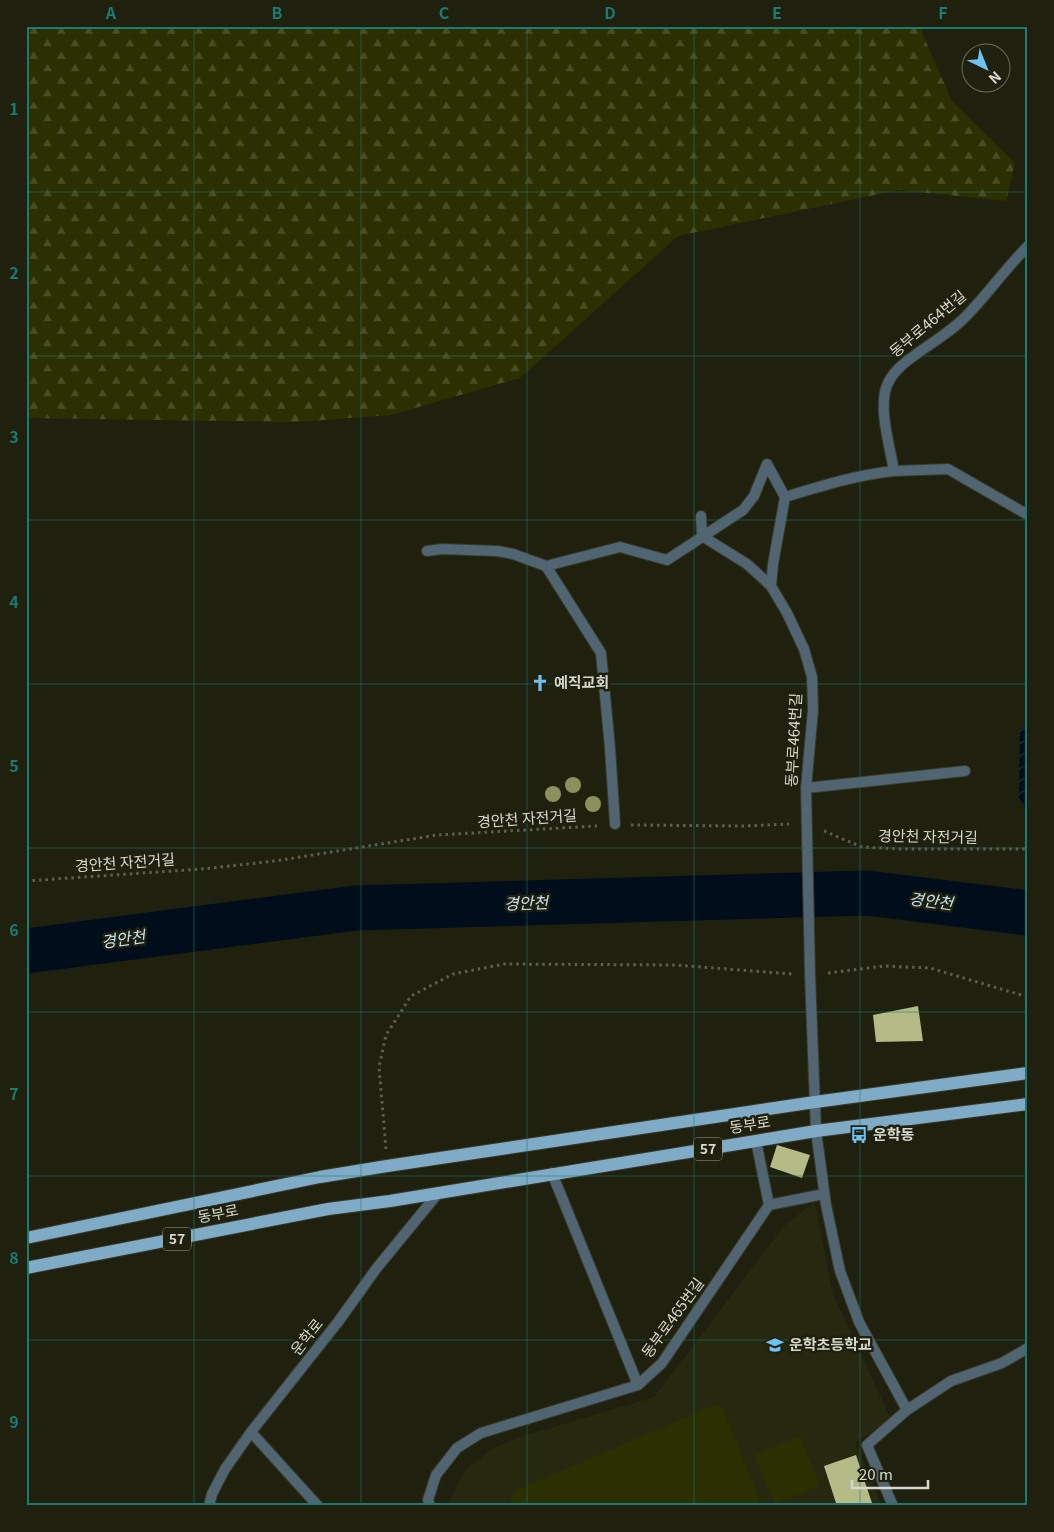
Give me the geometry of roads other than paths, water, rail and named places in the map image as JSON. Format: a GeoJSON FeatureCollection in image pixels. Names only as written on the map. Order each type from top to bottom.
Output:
{"type":"FeatureCollection","features":[{"type":"Feature","properties":{"kind":"main road"},"geometry":{"type":"LineString","coordinates":[[26,1238],[320,1177],[387,1166],[815,1102],[1028,1074]]}},
{"type":"Feature","properties":{"kind":"main road","name":"동부로"},"geometry":{"type":"LineString","coordinates":[[26,1268],[328,1210],[552,1173],[816,1130],[1028,1104]]}},
{"type":"Feature","properties":{"kind":"street","name":"동부로464번길"},"geometry":{"type":"LineString","coordinates":[[894,471],[884,412],[885,390],[892,374],[903,363],[940,338],[969,314],[1010,264],[1028,246]]}},
{"type":"Feature","properties":{"kind":"street"},"geometry":{"type":"LineString","coordinates":[[427,551],[442,549],[497,551],[513,554],[546,566],[620,548],[667,560],[743,510],[754,496],[767,464],[785,497],[773,564],[772,586]]}},
{"type":"Feature","properties":{"kind":"street"},"geometry":{"type":"LineString","coordinates":[[785,497],[825,484],[866,474],[948,469],[1028,515]]}},
{"type":"Feature","properties":{"kind":"street"},"geometry":{"type":"LineString","coordinates":[[702,516],[702,536]]}},
{"type":"Feature","properties":{"kind":"street"},"geometry":{"type":"LineString","coordinates":[[702,536],[747,564],[772,586]]}},
{"type":"Feature","properties":{"kind":"street"},"geometry":{"type":"LineString","coordinates":[[546,566],[601,652],[615,824]]}},
{"type":"Feature","properties":{"kind":"street","name":"동부로464번길"},"geometry":{"type":"LineString","coordinates":[[772,586],[804,649],[812,676],[813,710],[806,788],[815,1102]]}},
{"type":"Feature","properties":{"kind":"street"},"geometry":{"type":"LineString","coordinates":[[806,788],[966,771]]}},
{"type":"Feature","properties":{"kind":"street"},"geometry":{"type":"LineString","coordinates":[[815,1102],[816,1130],[824,1194],[840,1271],[856,1313],[907,1410]]}},
{"type":"Feature","properties":{"kind":"street"},"geometry":{"type":"LineString","coordinates":[[756,1141],[769,1205],[824,1194]]}},
{"type":"Feature","properties":{"kind":"street"},"geometry":{"type":"LineString","coordinates":[[552,1173],[638,1385]]}},
{"type":"Feature","properties":{"kind":"street","name":"운학로"},"geometry":{"type":"LineString","coordinates":[[209,1506],[212,1494],[224,1469],[251,1432],[338,1322],[376,1269],[439,1192]]}},
{"type":"Feature","properties":{"kind":"street","name":"동부로465번길"},"geometry":{"type":"LineString","coordinates":[[430,1506],[428,1500],[436,1475],[457,1448],[481,1434],[638,1385],[662,1363],[769,1205]]}},
{"type":"Feature","properties":{"kind":"street"},"geometry":{"type":"LineString","coordinates":[[893,1506],[867,1445],[907,1410],[951,1382],[1002,1363],[1028,1348]]}},
{"type":"Feature","properties":{"kind":"street"},"geometry":{"type":"LineString","coordinates":[[251,1432],[318,1506]]}},
{"type":"Feature","properties":{"kind":"water"},"geometry":{"type":"Polygon","coordinates":[[[1028,727],[1028,809],[1026,809],[1019,798],[1020,729],[1028,727]]]}},
{"type":"Feature","properties":{"kind":"waterway","name":"경안천"},"geometry":{"type":"LineString","coordinates":[[26,951],[356,908],[867,893],[1028,913]]}},
{"type":"Feature","properties":{"kind":"place","name":"예직교회"},"geometry":{"type":"Point","coordinates":[540,683]}},
{"type":"Feature","properties":{"kind":"place","name":"운학동"},"geometry":{"type":"Point","coordinates":[859,1135]}},
{"type":"Feature","properties":{"kind":"place","name":"운학초등학교"},"geometry":{"type":"Point","coordinates":[775,1345]}}]}
